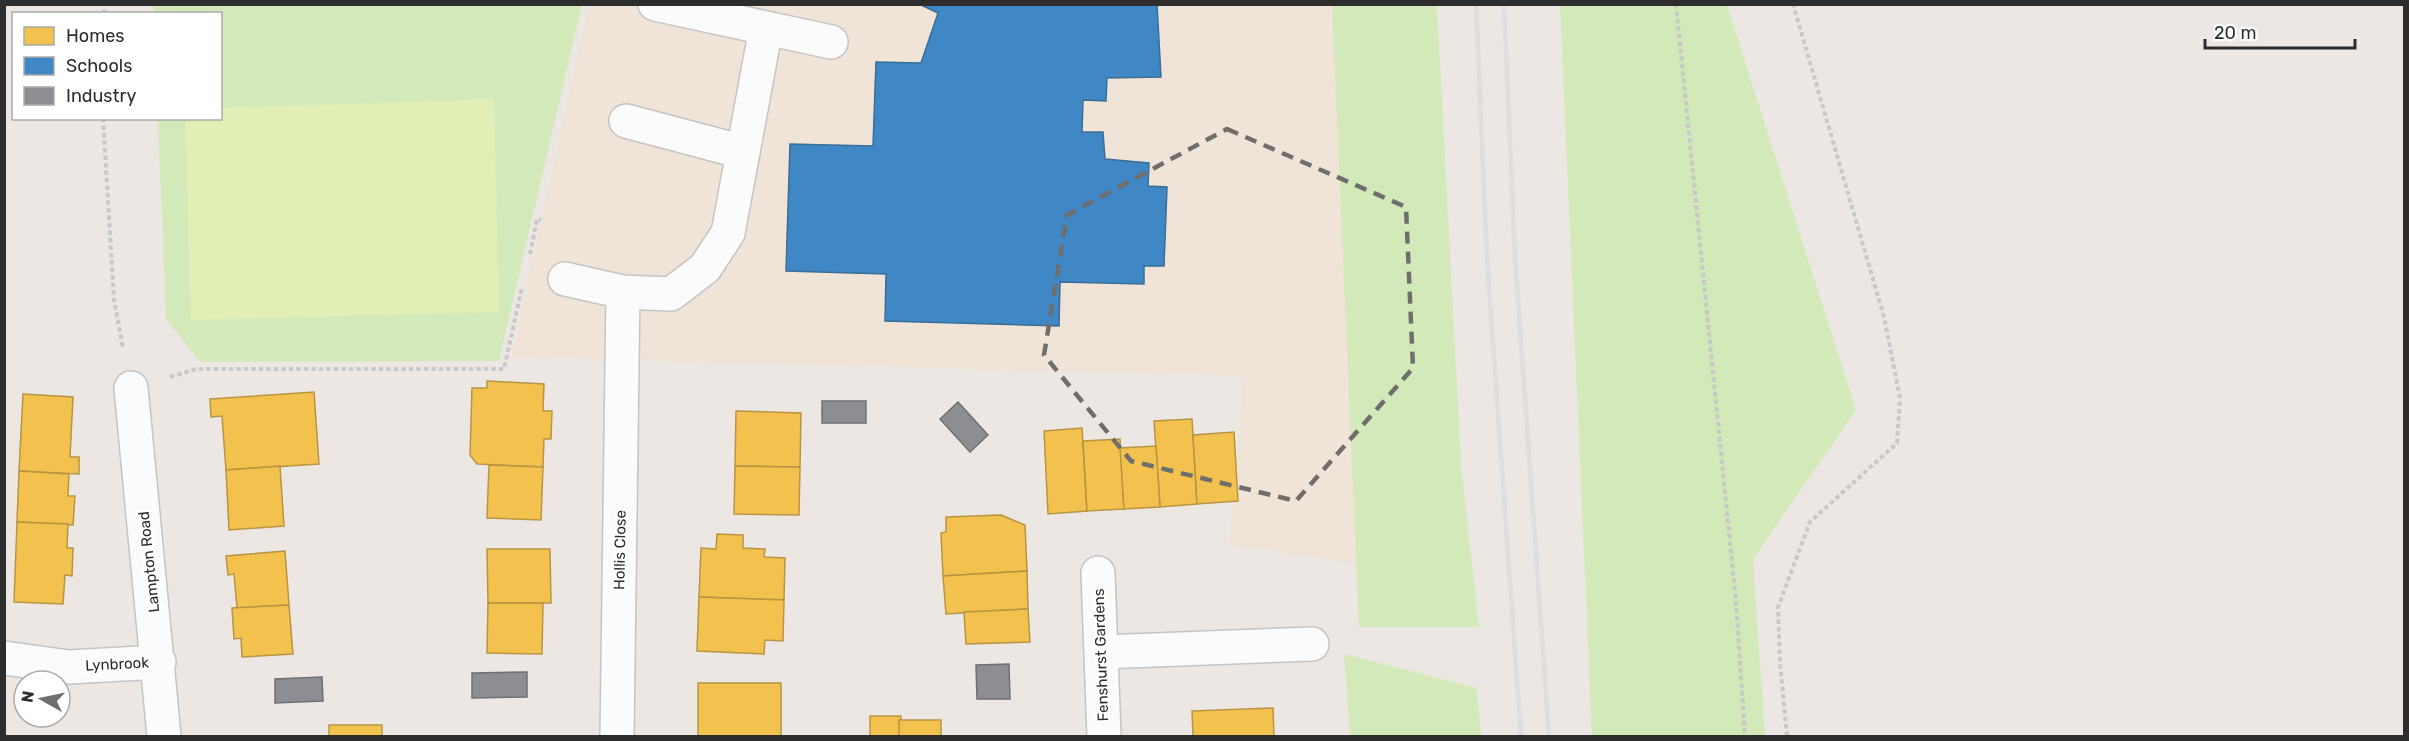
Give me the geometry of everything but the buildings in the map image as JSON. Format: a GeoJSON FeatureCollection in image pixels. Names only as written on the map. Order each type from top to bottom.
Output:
{"type":"FeatureCollection","features":[{"type":"Feature","properties":{"kind":"street"},"geometry":{"type":"LineString","coordinates":[[655,4],[831,42]]}},
{"type":"Feature","properties":{"kind":"street"},"geometry":{"type":"LineString","coordinates":[[565,279],[623,292],[671,294],[705,267],[728,233],[766,28]]}},
{"type":"Feature","properties":{"kind":"street"},"geometry":{"type":"LineString","coordinates":[[626,122],[743,152]]}},
{"type":"Feature","properties":{"kind":"street","name":"Hollis Close"},"geometry":{"type":"LineString","coordinates":[[617,736],[623,292]]}},
{"type":"Feature","properties":{"kind":"street","name":"Lampton Road"},"geometry":{"type":"LineString","coordinates":[[131,388],[159,662],[164,736]]}},
{"type":"Feature","properties":{"kind":"street","name":"Fenshurst Gardens"},"geometry":{"type":"LineString","coordinates":[[1098,573],[1104,736]]}},
{"type":"Feature","properties":{"kind":"street"},"geometry":{"type":"LineString","coordinates":[[1102,652],[1312,644]]}},
{"type":"Feature","properties":{"kind":"street","name":"Lynbrook"},"geometry":{"type":"LineString","coordinates":[[4,658],[69,667],[159,662]]}},
{"type":"Feature","properties":{"kind":"path"},"geometry":{"type":"LineString","coordinates":[[1676,4],[1736,602],[1745,736]]}},
{"type":"Feature","properties":{"kind":"path"},"geometry":{"type":"LineString","coordinates":[[1788,736],[1780,663],[1778,607],[1810,522],[1897,443],[1900,398],[1884,317],[1793,4]]}},
{"type":"Feature","properties":{"kind":"path"},"geometry":{"type":"LineString","coordinates":[[103,120],[114,300],[131,388],[196,369],[504,369],[524,277]]}},
{"type":"Feature","properties":{"kind":"path"},"geometry":{"type":"LineString","coordinates":[[527,266],[537,219],[541,220]]}},
{"type":"Feature","properties":{"kind":"highlighted area"},"geometry":{"type":"Polygon","coordinates":[[[1227,129],[1406,207],[1413,368],[1296,501],[1131,461],[1044,355],[1067,215],[1227,129]]]}},
{"type":"Feature","properties":{"kind":"shaded area"},"geometry":{"type":"Polygon","coordinates":[[[589,5],[1332,5],[1357,564],[1229,544],[1244,376],[511,357],[589,5]]]}},
{"type":"Feature","properties":{"kind":"green space"},"geometry":{"type":"Polygon","coordinates":[[[153,5],[582,5],[499,361],[200,362],[166,319],[158,120],[222,120],[222,12],[154,12],[153,5]]]}},
{"type":"Feature","properties":{"kind":"green space"},"geometry":{"type":"Polygon","coordinates":[[[1332,5],[1437,5],[1461,464],[1479,627],[1359,627],[1332,5]]]}},
{"type":"Feature","properties":{"kind":"green space"},"geometry":{"type":"Polygon","coordinates":[[[1560,5],[1727,5],[1856,410],[1753,559],[1765,736],[1592,736],[1560,5]]]}},
{"type":"Feature","properties":{"kind":"green space"},"geometry":{"type":"Polygon","coordinates":[[[494,99],[499,312],[191,320],[185,120],[222,120],[222,108],[494,99]]]}},
{"type":"Feature","properties":{"kind":"green space"},"geometry":{"type":"Polygon","coordinates":[[[1344,654],[1477,688],[1481,736],[1350,736],[1344,654]]]}},
{"type":"Feature","properties":{"kind":"railway"},"geometry":{"type":"LineString","coordinates":[[1476,4],[1487,259],[1521,736]]}},
{"type":"Feature","properties":{"kind":"railway"},"geometry":{"type":"LineString","coordinates":[[1504,4],[1515,258],[1549,736]]}}]}
